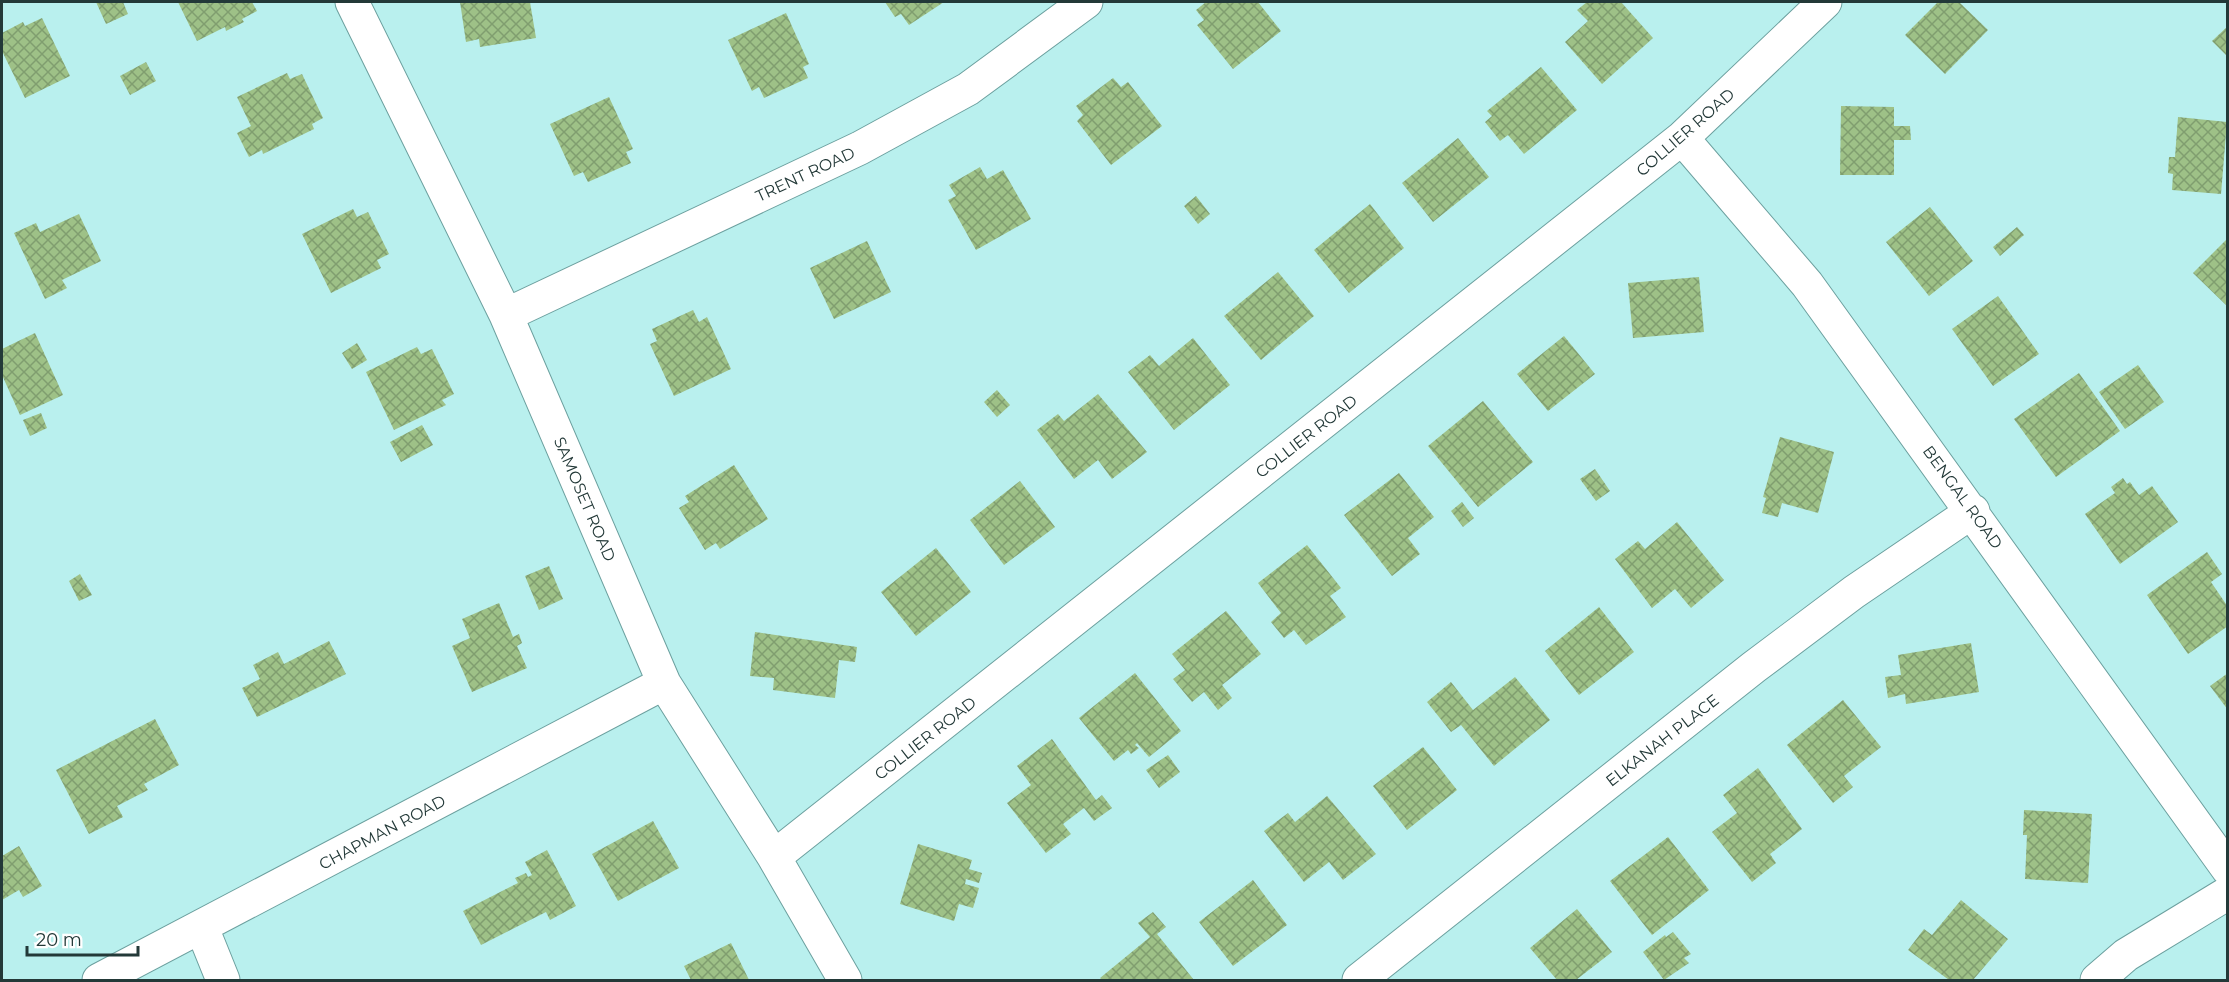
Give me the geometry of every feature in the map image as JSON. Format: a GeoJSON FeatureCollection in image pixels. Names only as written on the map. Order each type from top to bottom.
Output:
{"type":"FeatureCollection","features":[{"type":"Feature","properties":{"kind":"street","name":"SAMOSET ROAD"},"geometry":{"type":"LineString","coordinates":[[352,2],[506,315],[664,683],[774,858],[845,981]]}},
{"type":"Feature","properties":{"kind":"street","name":"TRENT ROAD"},"geometry":{"type":"LineString","coordinates":[[506,315],[860,148],[968,89],[1086,2]]}},
{"type":"Feature","properties":{"kind":"street","name":"COLLIER ROAD"},"geometry":{"type":"LineString","coordinates":[[774,858],[1683,138],[1826,2]]}},
{"type":"Feature","properties":{"kind":"street","name":"BENGAL ROAD"},"geometry":{"type":"LineString","coordinates":[[1683,138],[1807,284],[1973,511],[2228,868]]}},
{"type":"Feature","properties":{"kind":"street","name":"ELKANAH PLACE"},"geometry":{"type":"LineString","coordinates":[[1359,981],[1754,667],[1854,592],[1973,511]]}},
{"type":"Feature","properties":{"kind":"street","name":"CHAPMAN ROAD"},"geometry":{"type":"LineString","coordinates":[[99,981],[664,683]]}},
{"type":"Feature","properties":{"kind":"street"},"geometry":{"type":"LineString","coordinates":[[2097,981],[2126,955],[2228,893]]}},
{"type":"Feature","properties":{"kind":"street"},"geometry":{"type":"LineString","coordinates":[[202,928],[223,981]]}},
{"type":"Feature","properties":{"kind":"building"},"geometry":{"type":"Polygon","coordinates":[[[96,2],[123,2],[128,14],[106,24],[96,2]]]}},
{"type":"Feature","properties":{"kind":"building"},"geometry":{"type":"Polygon","coordinates":[[[178,2],[252,2],[257,11],[242,19],[244,22],[226,31],[225,27],[197,41],[178,2]]]}},
{"type":"Feature","properties":{"kind":"building"},"geometry":{"type":"Polygon","coordinates":[[[460,2],[530,2],[536,38],[480,47],[479,39],[466,42],[460,2]]]}},
{"type":"Feature","properties":{"kind":"building"},"geometry":{"type":"Polygon","coordinates":[[[885,2],[944,2],[909,25],[901,14],[895,17],[885,2]]]}},
{"type":"Feature","properties":{"kind":"building"},"geometry":{"type":"Polygon","coordinates":[[[1206,2],[1258,2],[1281,31],[1233,69],[1197,25],[1204,20],[1196,10],[1206,2]]]}},
{"type":"Feature","properties":{"kind":"building"},"geometry":{"type":"Polygon","coordinates":[[[1587,2],[1621,2],[1653,38],[1602,84],[1565,42],[1588,21],[1577,10],[1587,2]]]}},
{"type":"Feature","properties":{"kind":"building"},"geometry":{"type":"Polygon","coordinates":[[[1938,2],[1959,2],[1988,30],[1945,74],[1905,35],[1938,2]]]}},
{"type":"Feature","properties":{"kind":"building"},"geometry":{"type":"Polygon","coordinates":[[[786,13],[809,64],[803,67],[808,78],[764,98],[759,87],[752,91],[728,40],[786,13]]]}},
{"type":"Feature","properties":{"kind":"building"},"geometry":{"type":"Polygon","coordinates":[[[42,18],[70,76],[25,98],[2,51],[2,33],[23,22],[25,26],[42,18]]]}},
{"type":"Feature","properties":{"kind":"building"},"geometry":{"type":"Polygon","coordinates":[[[2228,26],[2228,57],[2212,41],[2228,26]]]}},
{"type":"Feature","properties":{"kind":"building"},"geometry":{"type":"Polygon","coordinates":[[[146,62],[156,81],[130,95],[120,76],[146,62]]]}},
{"type":"Feature","properties":{"kind":"building"},"geometry":{"type":"Polygon","coordinates":[[[1541,67],[1577,110],[1524,154],[1508,135],[1500,141],[1485,122],[1492,116],[1487,111],[1541,67]]]}},
{"type":"Feature","properties":{"kind":"building"},"geometry":{"type":"Polygon","coordinates":[[[287,73],[290,79],[302,74],[323,118],[312,124],[314,129],[263,154],[262,150],[249,157],[237,133],[251,126],[237,97],[287,73]]]}},
{"type":"Feature","properties":{"kind":"building"},"geometry":{"type":"Polygon","coordinates":[[[1113,78],[1121,87],[1128,82],[1162,126],[1111,165],[1077,121],[1083,115],[1076,106],[1113,78]]]}},
{"type":"Feature","properties":{"kind":"building"},"geometry":{"type":"Polygon","coordinates":[[[609,97],[633,149],[626,152],[631,163],[588,182],[583,172],[574,176],[550,124],[609,97]]]}},
{"type":"Feature","properties":{"kind":"building"},"geometry":{"type":"Polygon","coordinates":[[[1841,106],[1894,107],[1894,126],[1910,126],[1911,140],[1894,140],[1894,175],[1840,175],[1841,106]]]}},
{"type":"Feature","properties":{"kind":"building"},"geometry":{"type":"Polygon","coordinates":[[[2178,117],[2227,122],[2221,194],[2172,190],[2173,174],[2168,173],[2169,157],[2175,157],[2178,117]]]}},
{"type":"Feature","properties":{"kind":"building"},"geometry":{"type":"Polygon","coordinates":[[[1458,138],[1489,177],[1433,222],[1402,183],[1458,138]]]}},
{"type":"Feature","properties":{"kind":"building"},"geometry":{"type":"Polygon","coordinates":[[[980,167],[987,179],[1003,170],[1031,219],[976,250],[948,200],[956,196],[949,185],[980,167]]]}},
{"type":"Feature","properties":{"kind":"building"},"geometry":{"type":"Polygon","coordinates":[[[1196,196],[1210,214],[1198,224],[1184,206],[1196,196]]]}},
{"type":"Feature","properties":{"kind":"building"},"geometry":{"type":"Polygon","coordinates":[[[1370,204],[1404,248],[1349,293],[1314,250],[1370,204]]]}},
{"type":"Feature","properties":{"kind":"building"},"geometry":{"type":"Polygon","coordinates":[[[1930,207],[1973,261],[1929,296],[1886,242],[1930,207]]]}},
{"type":"Feature","properties":{"kind":"building"},"geometry":{"type":"Polygon","coordinates":[[[353,209],[357,217],[368,212],[389,254],[377,260],[381,268],[331,293],[302,234],[353,209]]]}},
{"type":"Feature","properties":{"kind":"building"},"geometry":{"type":"Polygon","coordinates":[[[79,214],[101,261],[62,280],[67,288],[45,299],[14,233],[36,223],[40,232],[79,214]]]}},
{"type":"Feature","properties":{"kind":"building"},"geometry":{"type":"Polygon","coordinates":[[[2017,227],[2024,235],[2000,256],[1993,247],[2017,227]]]}},
{"type":"Feature","properties":{"kind":"building"},"geometry":{"type":"Polygon","coordinates":[[[2228,238],[2228,307],[2193,273],[2228,238]]]}},
{"type":"Feature","properties":{"kind":"building"},"geometry":{"type":"Polygon","coordinates":[[[867,241],[891,292],[834,319],[810,268],[867,241]]]}},
{"type":"Feature","properties":{"kind":"building"},"geometry":{"type":"Polygon","coordinates":[[[1278,272],[1314,316],[1261,360],[1224,316],[1278,272]]]}},
{"type":"Feature","properties":{"kind":"building"},"geometry":{"type":"Polygon","coordinates":[[[1699,277],[1704,332],[1633,338],[1628,283],[1699,277]]]}},
{"type":"Feature","properties":{"kind":"building"},"geometry":{"type":"Polygon","coordinates":[[[1998,296],[2039,354],[1993,386],[1952,329],[1998,296]]]}},
{"type":"Feature","properties":{"kind":"building"},"geometry":{"type":"Polygon","coordinates":[[[693,310],[699,322],[707,317],[731,369],[674,396],[650,344],[657,341],[652,329],[693,310]]]}},
{"type":"Feature","properties":{"kind":"building"},"geometry":{"type":"Polygon","coordinates":[[[35,333],[63,395],[20,415],[2,375],[2,349],[35,333]]]}},
{"type":"Feature","properties":{"kind":"building"},"geometry":{"type":"Polygon","coordinates":[[[1564,336],[1595,374],[1548,411],[1517,374],[1564,336]]]}},
{"type":"Feature","properties":{"kind":"building"},"geometry":{"type":"Polygon","coordinates":[[[1193,338],[1230,385],[1174,430],[1128,372],[1150,355],[1159,366],[1193,338]]]}},
{"type":"Feature","properties":{"kind":"building"},"geometry":{"type":"Polygon","coordinates":[[[357,343],[367,360],[352,369],[342,353],[357,343]]]}},
{"type":"Feature","properties":{"kind":"building"},"geometry":{"type":"Polygon","coordinates":[[[417,347],[421,354],[432,349],[454,394],[442,400],[446,405],[394,430],[366,372],[417,347]]]}},
{"type":"Feature","properties":{"kind":"building"},"geometry":{"type":"Polygon","coordinates":[[[2138,365],[2164,402],[2125,429],[2099,392],[2138,365]]]}},
{"type":"Feature","properties":{"kind":"building"},"geometry":{"type":"Polygon","coordinates":[[[2079,373],[2120,431],[2056,477],[2014,419],[2079,373]]]}},
{"type":"Feature","properties":{"kind":"building"},"geometry":{"type":"Polygon","coordinates":[[[997,390],[1010,405],[997,417],[984,402],[997,390]]]}},
{"type":"Feature","properties":{"kind":"building"},"geometry":{"type":"Polygon","coordinates":[[[1098,394],[1147,452],[1112,479],[1098,460],[1074,479],[1037,430],[1058,414],[1064,421],[1098,394]]]}},
{"type":"Feature","properties":{"kind":"building"},"geometry":{"type":"Polygon","coordinates":[[[1483,401],[1533,462],[1478,507],[1428,446],[1483,401]]]}},
{"type":"Feature","properties":{"kind":"building"},"geometry":{"type":"Polygon","coordinates":[[[41,413],[47,428],[30,436],[23,420],[41,413]]]}},
{"type":"Feature","properties":{"kind":"building"},"geometry":{"type":"Polygon","coordinates":[[[422,425],[433,445],[401,462],[390,442],[422,425]]]}},
{"type":"Feature","properties":{"kind":"building"},"geometry":{"type":"Polygon","coordinates":[[[1780,437],[1834,452],[1818,513],[1782,503],[1778,517],[1762,513],[1766,498],[1763,497],[1780,437]]]}},
{"type":"Feature","properties":{"kind":"building"},"geometry":{"type":"Polygon","coordinates":[[[734,465],[768,519],[720,549],[716,543],[705,550],[679,508],[689,502],[685,496],[734,465]]]}},
{"type":"Feature","properties":{"kind":"building"},"geometry":{"type":"Polygon","coordinates":[[[1595,469],[1610,491],[1596,501],[1580,479],[1595,469]]]}},
{"type":"Feature","properties":{"kind":"building"},"geometry":{"type":"Polygon","coordinates":[[[1399,473],[1434,517],[1408,538],[1420,554],[1392,576],[1344,515],[1399,473]]]}},
{"type":"Feature","properties":{"kind":"building"},"geometry":{"type":"Polygon","coordinates":[[[2123,478],[2127,484],[2130,482],[2139,495],[2152,486],[2178,522],[2120,564],[2085,514],[2115,493],[2111,487],[2123,478]]]}},
{"type":"Feature","properties":{"kind":"building"},"geometry":{"type":"Polygon","coordinates":[[[1020,481],[1055,527],[1004,565],[970,520],[1020,481]]]}},
{"type":"Feature","properties":{"kind":"building"},"geometry":{"type":"Polygon","coordinates":[[[1462,502],[1474,518],[1463,527],[1451,511],[1462,502]]]}},
{"type":"Feature","properties":{"kind":"building"},"geometry":{"type":"Polygon","coordinates":[[[1677,522],[1724,580],[1691,608],[1675,589],[1652,608],[1615,559],[1638,541],[1645,549],[1677,522]]]}},
{"type":"Feature","properties":{"kind":"building"},"geometry":{"type":"Polygon","coordinates":[[[1307,545],[1341,588],[1330,596],[1346,617],[1306,645],[1294,630],[1284,638],[1271,622],[1281,613],[1258,583],[1307,545]]]}},
{"type":"Feature","properties":{"kind":"building"},"geometry":{"type":"Polygon","coordinates":[[[936,548],[971,592],[916,636],[881,592],[936,548]]]}},
{"type":"Feature","properties":{"kind":"building"},"geometry":{"type":"Polygon","coordinates":[[[2207,552],[2222,574],[2211,582],[2228,607],[2228,626],[2188,654],[2147,595],[2207,552]]]}},
{"type":"Feature","properties":{"kind":"building"},"geometry":{"type":"Polygon","coordinates":[[[549,566],[563,599],[539,610],[525,576],[549,566]]]}},
{"type":"Feature","properties":{"kind":"building"},"geometry":{"type":"Polygon","coordinates":[[[80,574],[92,595],[79,601],[69,581],[80,574]]]}},
{"type":"Feature","properties":{"kind":"building"},"geometry":{"type":"Polygon","coordinates":[[[499,603],[513,637],[519,634],[522,643],[517,646],[527,668],[472,692],[452,646],[470,638],[462,619],[499,603]]]}},
{"type":"Feature","properties":{"kind":"building"},"geometry":{"type":"Polygon","coordinates":[[[1599,607],[1634,652],[1579,695],[1545,651],[1599,607]]]}},
{"type":"Feature","properties":{"kind":"building"},"geometry":{"type":"Polygon","coordinates":[[[1226,611],[1261,654],[1222,685],[1232,698],[1218,710],[1204,692],[1192,702],[1173,679],[1185,670],[1172,654],[1226,611]]]}},
{"type":"Feature","properties":{"kind":"building"},"geometry":{"type":"Polygon","coordinates":[[[755,632],[857,647],[855,662],[839,660],[835,698],[773,690],[774,678],[750,676],[755,632]]]}},
{"type":"Feature","properties":{"kind":"building"},"geometry":{"type":"Polygon","coordinates":[[[329,641],[346,674],[257,717],[242,688],[260,679],[253,665],[278,652],[284,664],[329,641]]]}},
{"type":"Feature","properties":{"kind":"building"},"geometry":{"type":"Polygon","coordinates":[[[1971,643],[1979,692],[1906,704],[1905,694],[1888,698],[1885,677],[1901,675],[1898,655],[1971,643]]]}},
{"type":"Feature","properties":{"kind":"building"},"geometry":{"type":"Polygon","coordinates":[[[1135,673],[1181,731],[1149,757],[1137,743],[1135,745],[1139,748],[1131,754],[1128,750],[1114,761],[1079,718],[1135,673]]]}},
{"type":"Feature","properties":{"kind":"building"},"geometry":{"type":"Polygon","coordinates":[[[2228,673],[2228,710],[2210,686],[2228,673]]]}},
{"type":"Feature","properties":{"kind":"building"},"geometry":{"type":"Polygon","coordinates":[[[1515,677],[1550,720],[1494,766],[1461,725],[1451,732],[1427,702],[1451,682],[1473,710],[1515,677]]]}},
{"type":"Feature","properties":{"kind":"building"},"geometry":{"type":"Polygon","coordinates":[[[1843,700],[1881,747],[1844,776],[1853,787],[1833,803],[1787,745],[1843,700]]]}},
{"type":"Feature","properties":{"kind":"building"},"geometry":{"type":"Polygon","coordinates":[[[155,719],[179,765],[144,784],[148,790],[117,806],[123,817],[89,834],[56,770],[155,719]]]}},
{"type":"Feature","properties":{"kind":"building"},"geometry":{"type":"Polygon","coordinates":[[[1052,739],[1096,800],[1102,795],[1112,808],[1094,821],[1084,808],[1063,824],[1071,834],[1046,853],[1007,803],[1031,785],[1017,766],[1052,739]]]}},
{"type":"Feature","properties":{"kind":"building"},"geometry":{"type":"Polygon","coordinates":[[[1423,747],[1457,790],[1407,830],[1373,786],[1423,747]]]}},
{"type":"Feature","properties":{"kind":"building"},"geometry":{"type":"Polygon","coordinates":[[[1168,755],[1180,772],[1159,788],[1146,770],[1168,755]]]}},
{"type":"Feature","properties":{"kind":"building"},"geometry":{"type":"Polygon","coordinates":[[[1758,768],[1802,829],[1770,854],[1776,863],[1752,882],[1712,832],[1737,813],[1723,795],[1758,768]]]}},
{"type":"Feature","properties":{"kind":"building"},"geometry":{"type":"Polygon","coordinates":[[[1327,796],[1376,854],[1343,880],[1329,862],[1304,882],[1264,831],[1288,813],[1295,822],[1327,796]]]}},
{"type":"Feature","properties":{"kind":"building"},"geometry":{"type":"Polygon","coordinates":[[[2024,810],[2092,814],[2088,883],[2025,879],[2027,835],[2023,835],[2024,810]]]}},
{"type":"Feature","properties":{"kind":"building"},"geometry":{"type":"Polygon","coordinates":[[[653,821],[679,868],[618,901],[592,854],[653,821]]]}},
{"type":"Feature","properties":{"kind":"building"},"geometry":{"type":"Polygon","coordinates":[[[1668,837],[1709,890],[1652,935],[1610,881],[1668,837]]]}},
{"type":"Feature","properties":{"kind":"building"},"geometry":{"type":"Polygon","coordinates":[[[918,844],[972,860],[969,869],[982,873],[979,883],[966,879],[965,884],[979,888],[973,908],[959,904],[954,921],[900,904],[918,844]]]}},
{"type":"Feature","properties":{"kind":"building"},"geometry":{"type":"Polygon","coordinates":[[[19,846],[42,886],[23,897],[19,890],[2,900],[2,856],[19,846]]]}},
{"type":"Feature","properties":{"kind":"building"},"geometry":{"type":"Polygon","coordinates":[[[547,850],[576,906],[550,920],[546,912],[481,945],[463,911],[518,883],[515,878],[526,873],[528,877],[532,875],[525,862],[547,850]]]}},
{"type":"Feature","properties":{"kind":"building"},"geometry":{"type":"Polygon","coordinates":[[[1253,880],[1287,925],[1233,966],[1199,922],[1253,880]]]}},
{"type":"Feature","properties":{"kind":"building"},"geometry":{"type":"Polygon","coordinates":[[[1961,900],[2008,939],[1973,980],[1949,980],[1908,950],[1924,929],[1932,935],[1961,900]]]}},
{"type":"Feature","properties":{"kind":"building"},"geometry":{"type":"Polygon","coordinates":[[[1577,909],[1612,952],[1576,980],[1557,980],[1530,948],[1577,909]]]}},
{"type":"Feature","properties":{"kind":"building"},"geometry":{"type":"Polygon","coordinates":[[[1153,912],[1166,927],[1157,934],[1194,980],[1102,980],[1100,978],[1150,937],[1138,923],[1153,912]]]}},
{"type":"Feature","properties":{"kind":"building"},"geometry":{"type":"Polygon","coordinates":[[[1673,932],[1691,954],[1684,958],[1689,963],[1664,980],[1643,952],[1665,935],[1666,937],[1673,932]]]}},
{"type":"Feature","properties":{"kind":"building"},"geometry":{"type":"Polygon","coordinates":[[[731,943],[749,980],[691,980],[684,966],[731,943]]]}}]}
